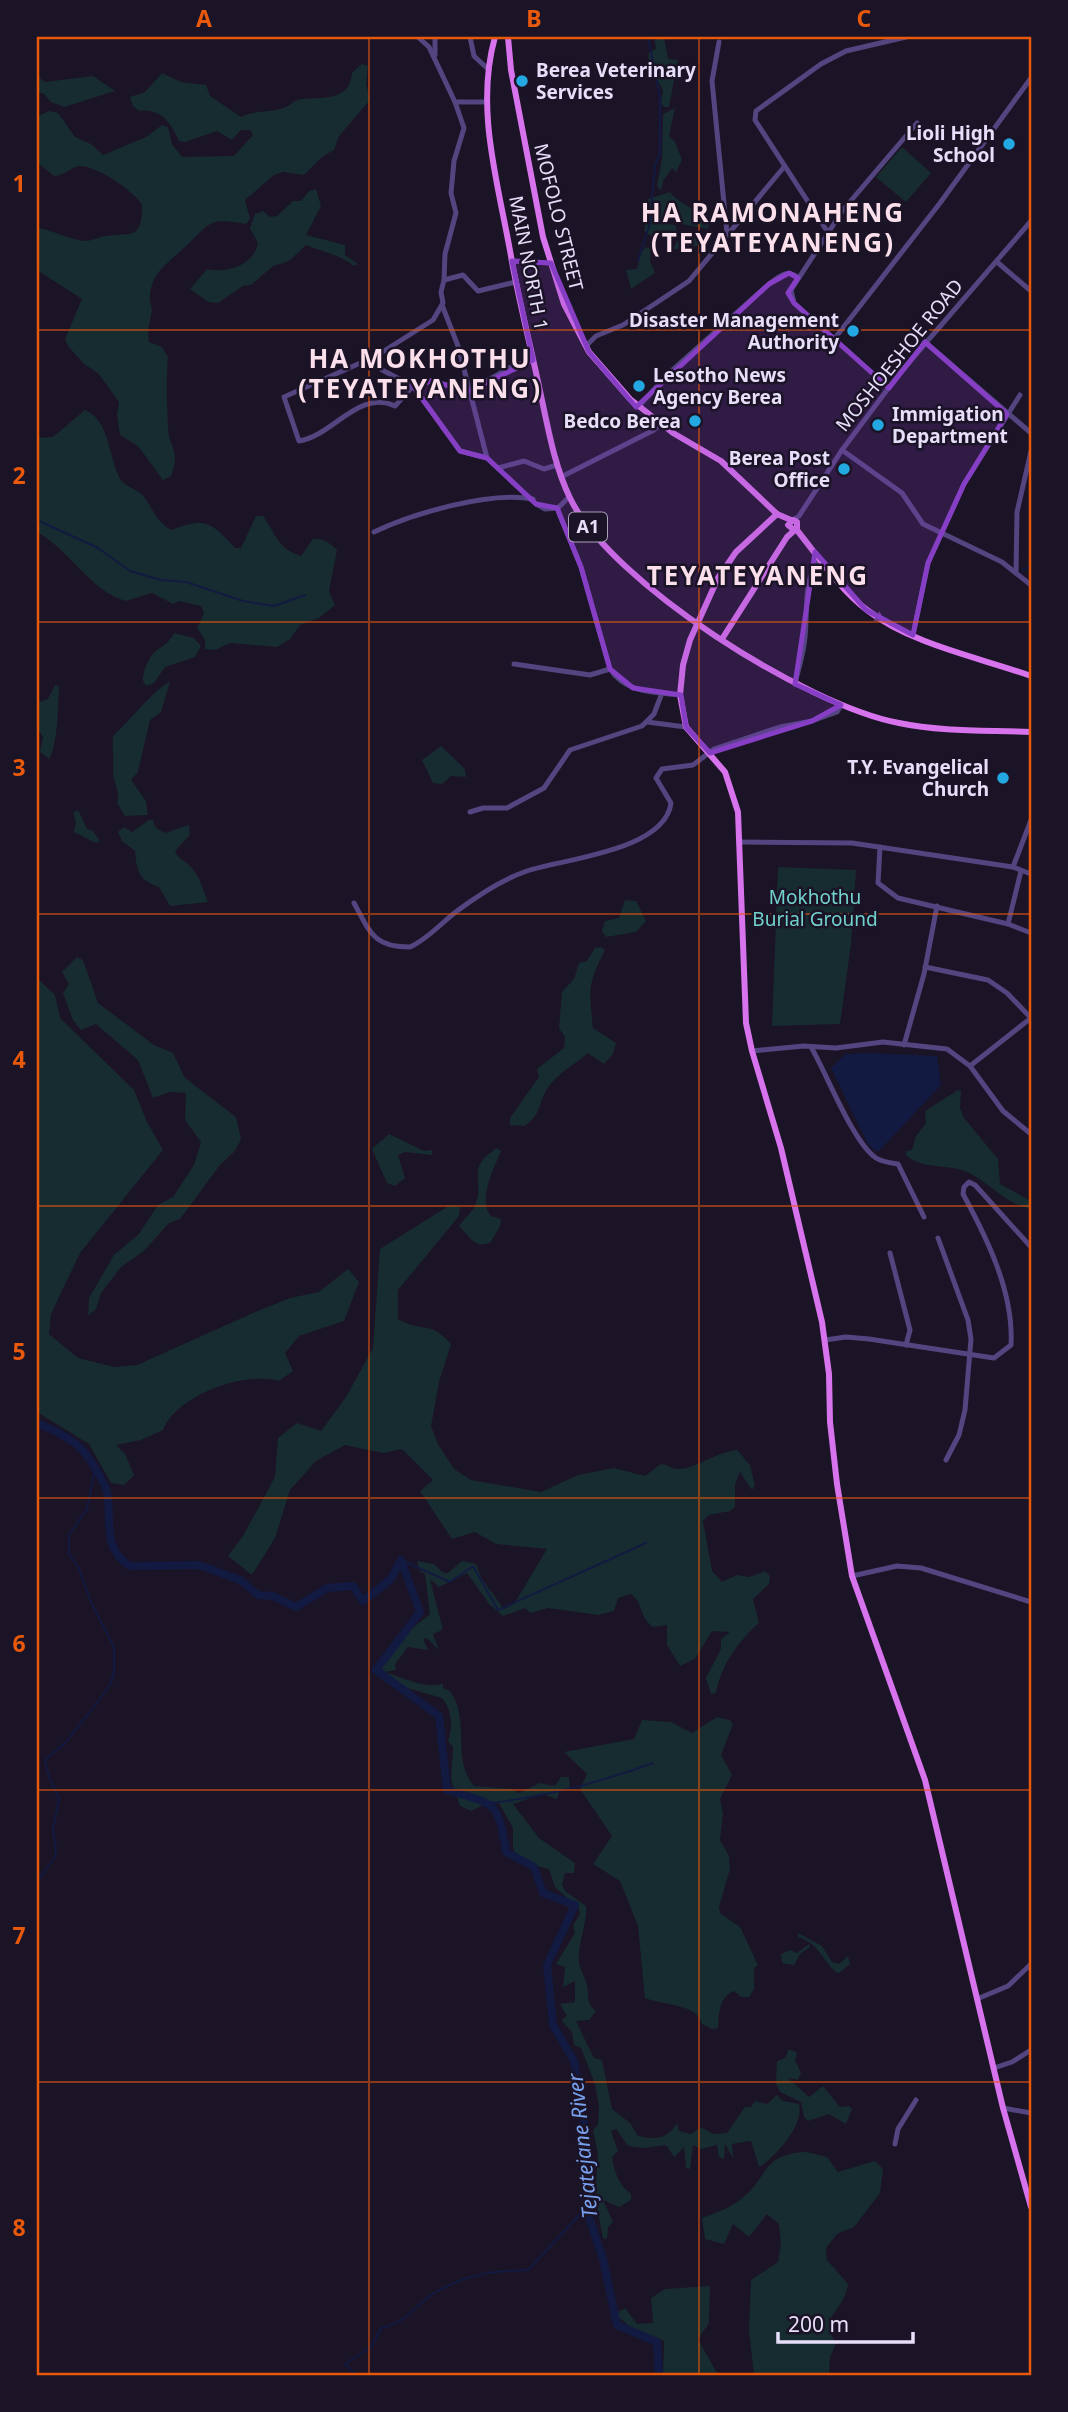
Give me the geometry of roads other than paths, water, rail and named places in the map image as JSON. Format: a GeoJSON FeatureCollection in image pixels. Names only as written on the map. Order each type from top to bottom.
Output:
{"type":"FeatureCollection","features":[{"type":"Feature","properties":{"kind":"main road","name":"MAIN NORTH 1"},"geometry":{"type":"LineString","coordinates":[[495,37],[487,102],[492,155],[516,282],[561,477],[569,497],[606,549],[699,622],[766,669],[841,705],[900,724],[1031,732]]}},
{"type":"Feature","properties":{"kind":"main road","name":"MOFOLO STREET"},"geometry":{"type":"LineString","coordinates":[[508,37],[516,99],[551,263],[564,304],[597,364],[638,407],[660,424],[708,451],[780,516],[793,524],[866,610],[913,635],[1031,676]]}},
{"type":"Feature","properties":{"kind":"main road"},"geometry":{"type":"LineString","coordinates":[[780,516],[736,552],[718,578],[683,665],[680,695],[687,727],[710,753],[729,782],[737,807],[747,1023],[752,1051],[781,1148],[825,1340],[834,1459],[852,1576],[925,1780],[1003,2108],[1031,2207]]}},
{"type":"Feature","properties":{"kind":"main road","name":"MOSHOESHOE ROAD"},"geometry":{"type":"LineString","coordinates":[[722,639],[793,524]]}},
{"type":"Feature","properties":{"kind":"street"},"geometry":{"type":"LineString","coordinates":[[418,37],[429,47],[464,128],[454,160],[451,193],[456,213],[445,254],[442,305],[458,346],[487,458]]}},
{"type":"Feature","properties":{"kind":"street"},"geometry":{"type":"LineString","coordinates":[[435,37],[435,59]]}},
{"type":"Feature","properties":{"kind":"street"},"geometry":{"type":"LineString","coordinates":[[470,37],[474,56],[489,70]]}},
{"type":"Feature","properties":{"kind":"street"},"geometry":{"type":"LineString","coordinates":[[827,231],[755,120],[756,110],[821,64],[846,51],[906,37]]}},
{"type":"Feature","properties":{"kind":"street"},"geometry":{"type":"LineString","coordinates":[[719,43],[712,81],[727,234]]}},
{"type":"Feature","properties":{"kind":"street"},"geometry":{"type":"LineString","coordinates":[[835,338],[940,204],[1031,78]]}},
{"type":"Feature","properties":{"kind":"street"},"geometry":{"type":"LineString","coordinates":[[455,102],[487,102]]}},
{"type":"Feature","properties":{"kind":"street"},"geometry":{"type":"LineString","coordinates":[[889,388],[794,303],[790,289],[827,231],[917,123]]}},
{"type":"Feature","properties":{"kind":"street"},"geometry":{"type":"LineString","coordinates":[[586,346],[596,336],[633,319],[689,281],[784,167]]}},
{"type":"Feature","properties":{"kind":"street","name":"MOSHOESHOE ROAD"},"geometry":{"type":"LineString","coordinates":[[793,524],[842,450],[889,388],[1031,221]]}},
{"type":"Feature","properties":{"kind":"street"},"geometry":{"type":"LineString","coordinates":[[512,261],[551,263]]}},
{"type":"Feature","properties":{"kind":"street"},"geometry":{"type":"LineString","coordinates":[[997,262],[1031,291]]}},
{"type":"Feature","properties":{"kind":"street"},"geometry":{"type":"LineString","coordinates":[[638,407],[669,373],[769,284],[783,274],[798,278]]}},
{"type":"Feature","properties":{"kind":"street"},"geometry":{"type":"LineString","coordinates":[[444,280],[463,275],[478,291],[516,282]]}},
{"type":"Feature","properties":{"kind":"street"},"geometry":{"type":"LineString","coordinates":[[442,305],[433,320],[376,356],[284,397],[299,441],[332,428],[359,407],[376,402],[395,405],[413,386],[431,382],[469,391],[513,366],[533,360]]}},
{"type":"Feature","properties":{"kind":"street"},"geometry":{"type":"LineString","coordinates":[[926,342],[1031,433]]}},
{"type":"Feature","properties":{"kind":"street"},"geometry":{"type":"LineString","coordinates":[[376,356],[382,370],[413,386],[460,451],[487,458],[545,509],[558,508],[569,497]]}},
{"type":"Feature","properties":{"kind":"street"},"geometry":{"type":"LineString","coordinates":[[913,635],[922,603],[928,563],[964,484],[1020,395]]}},
{"type":"Feature","properties":{"kind":"street"},"geometry":{"type":"LineString","coordinates":[[561,477],[654,430],[660,424]]}},
{"type":"Feature","properties":{"kind":"street"},"geometry":{"type":"LineString","coordinates":[[842,450],[902,493],[917,519],[1002,562],[1031,585]]}},
{"type":"Feature","properties":{"kind":"street"},"geometry":{"type":"LineString","coordinates":[[1016,572],[1017,512],[1031,451]]}},
{"type":"Feature","properties":{"kind":"street"},"geometry":{"type":"LineString","coordinates":[[498,468],[524,461],[544,469],[557,464]]}},
{"type":"Feature","properties":{"kind":"street"},"geometry":{"type":"LineString","coordinates":[[374,532],[445,506],[481,503],[510,495],[533,499]]}},
{"type":"Feature","properties":{"kind":"street"},"geometry":{"type":"LineString","coordinates":[[558,508],[581,567],[610,669],[621,682],[633,688],[680,695]]}},
{"type":"Feature","properties":{"kind":"street"},"geometry":{"type":"LineString","coordinates":[[795,684],[805,644],[806,603],[813,566],[820,559]]}},
{"type":"Feature","properties":{"kind":"street"},"geometry":{"type":"LineString","coordinates":[[514,664],[590,675],[610,669]]}},
{"type":"Feature","properties":{"kind":"street"},"geometry":{"type":"LineString","coordinates":[[470,812],[483,808],[507,808],[549,784],[570,750],[636,729],[647,722],[663,693]]}},
{"type":"Feature","properties":{"kind":"street"},"geometry":{"type":"LineString","coordinates":[[354,903],[375,940],[386,945],[410,947],[457,911],[508,879],[547,866],[606,853],[644,834],[664,819],[670,808],[671,803],[657,774],[671,766],[693,765],[710,753],[780,727],[812,721],[837,712],[841,705]]}},
{"type":"Feature","properties":{"kind":"street"},"geometry":{"type":"LineString","coordinates":[[647,722],[687,727]]}},
{"type":"Feature","properties":{"kind":"street"},"geometry":{"type":"LineString","coordinates":[[1013,867],[1031,820]]}},
{"type":"Feature","properties":{"kind":"street"},"geometry":{"type":"LineString","coordinates":[[740,842],[852,843],[1013,867],[1031,874]]}},
{"type":"Feature","properties":{"kind":"street"},"geometry":{"type":"LineString","coordinates":[[880,847],[878,863],[881,887],[898,898],[1008,924],[1031,933]]}},
{"type":"Feature","properties":{"kind":"street"},"geometry":{"type":"LineString","coordinates":[[1008,924],[1021,871]]}},
{"type":"Feature","properties":{"kind":"street"},"geometry":{"type":"LineString","coordinates":[[904,1045],[925,967],[937,906]]}},
{"type":"Feature","properties":{"kind":"street"},"geometry":{"type":"LineString","coordinates":[[925,967],[988,980],[1007,993],[1031,1018],[970,1066]]}},
{"type":"Feature","properties":{"kind":"street"},"geometry":{"type":"LineString","coordinates":[[752,1051],[836,1048],[883,1042],[947,1049],[970,1066],[1003,1111],[1031,1134]]}},
{"type":"Feature","properties":{"kind":"street"},"geometry":{"type":"LineString","coordinates":[[811,1047],[823,1076],[862,1143],[876,1158],[898,1164],[924,1217]]}},
{"type":"Feature","properties":{"kind":"street"},"geometry":{"type":"LineString","coordinates":[[825,1340],[846,1337],[971,1356],[994,1358],[1001,1355],[1011,1345],[1012,1332],[1006,1296],[990,1249],[963,1194],[964,1187],[969,1182],[975,1185],[1031,1247]]}},
{"type":"Feature","properties":{"kind":"street"},"geometry":{"type":"LineString","coordinates":[[937,1238],[968,1320],[971,1356],[965,1410],[959,1435],[946,1460]]}},
{"type":"Feature","properties":{"kind":"street"},"geometry":{"type":"LineString","coordinates":[[890,1253],[910,1330],[906,1345]]}},
{"type":"Feature","properties":{"kind":"street"},"geometry":{"type":"LineString","coordinates":[[852,1576],[897,1566],[921,1568],[1031,1602]]}},
{"type":"Feature","properties":{"kind":"street"},"geometry":{"type":"LineString","coordinates":[[977,1999],[1008,1986],[1031,1964]]}},
{"type":"Feature","properties":{"kind":"street"},"geometry":{"type":"LineString","coordinates":[[994,2068],[1012,2062],[1031,2049]]}},
{"type":"Feature","properties":{"kind":"street"},"geometry":{"type":"LineString","coordinates":[[895,2144],[898,2129],[916,2100]]}},
{"type":"Feature","properties":{"kind":"street"},"geometry":{"type":"LineString","coordinates":[[1003,2108],[1031,2113]]}},
{"type":"Feature","properties":{"kind":"water"},"geometry":{"type":"Polygon","coordinates":[[[846,1054],[937,1056],[941,1085],[879,1151],[875,1151],[868,1144],[831,1068],[846,1054]]]}},
{"type":"Feature","properties":{"kind":"waterway"},"geometry":{"type":"LineString","coordinates":[[638,261],[650,223],[655,165],[660,154],[660,97],[648,37]]}},
{"type":"Feature","properties":{"kind":"waterway"},"geometry":{"type":"LineString","coordinates":[[37,520],[98,548],[130,571],[161,580],[186,582],[243,601],[274,606],[305,595]]}},
{"type":"Feature","properties":{"kind":"waterway"},"geometry":{"type":"LineString","coordinates":[[1022,571],[1031,565]]}},
{"type":"Feature","properties":{"kind":"waterway","name":"Tejatejane River"},"geometry":{"type":"LineString","coordinates":[[37,1423],[73,1442],[92,1463],[106,1490],[110,1533],[115,1551],[130,1566],[199,1565],[240,1580],[258,1595],[273,1596],[296,1607],[327,1588],[353,1586],[363,1601],[391,1579],[401,1560],[420,1612],[376,1670],[439,1716],[447,1790],[485,1802],[492,1807],[500,1822],[506,1852],[534,1867],[543,1893],[575,1905],[547,1965],[553,2025],[574,2061],[587,2140],[586,2208],[603,2259],[617,2325],[657,2342],[659,2375]]}},
{"type":"Feature","properties":{"kind":"waterway"},"geometry":{"type":"LineString","coordinates":[[37,1882],[55,1857],[56,1849],[53,1829],[59,1798],[49,1777],[45,1760],[66,1742],[100,1699],[111,1683],[114,1671],[114,1647],[91,1602],[79,1569],[69,1554],[69,1535],[87,1509],[95,1468]]}},
{"type":"Feature","properties":{"kind":"waterway"},"geometry":{"type":"LineString","coordinates":[[401,1560],[450,1582],[473,1566],[498,1610],[646,1543]]}},
{"type":"Feature","properties":{"kind":"waterway"},"geometry":{"type":"LineString","coordinates":[[491,1803],[573,1788],[653,1763]]}},
{"type":"Feature","properties":{"kind":"waterway"},"geometry":{"type":"LineString","coordinates":[[356,2375],[345,2364],[372,2346],[381,2328],[403,2319],[430,2296],[453,2283],[488,2273],[528,2270],[586,2208]]}},
{"type":"Feature","properties":{"kind":"place","name":"Berea Veterinary Services"},"geometry":{"type":"Point","coordinates":[522,81]}},
{"type":"Feature","properties":{"kind":"place","name":"Lioli High School"},"geometry":{"type":"Point","coordinates":[1009,144]}},
{"type":"Feature","properties":{"kind":"place","name":"Disaster Management Authority"},"geometry":{"type":"Point","coordinates":[853,331]}},
{"type":"Feature","properties":{"kind":"place","name":"Lesotho News Agency Berea"},"geometry":{"type":"Point","coordinates":[639,386]}},
{"type":"Feature","properties":{"kind":"place","name":"Bedco Berea"},"geometry":{"type":"Point","coordinates":[695,421]}},
{"type":"Feature","properties":{"kind":"place","name":"Immigation Department"},"geometry":{"type":"Point","coordinates":[878,425]}},
{"type":"Feature","properties":{"kind":"place","name":"Berea Post Office"},"geometry":{"type":"Point","coordinates":[844,469]}},
{"type":"Feature","properties":{"kind":"place","name":"T.Y. Evangelical Church"},"geometry":{"type":"Point","coordinates":[1003,778]}},
{"type":"Feature","properties":{"kind":"district","name":"HA RAMONAHENG (TEYATEYANENG)"},"geometry":{"type":"Point","coordinates":[773,228]}},
{"type":"Feature","properties":{"kind":"district","name":"HA MOKHOTHU (TEYATEYANENG)"},"geometry":{"type":"Point","coordinates":[420,374]}},
{"type":"Feature","properties":{"kind":"district","name":"TEYATEYANENG"},"geometry":{"type":"Point","coordinates":[758,576]}},
{"type":"Feature","properties":{"kind":"park label","name":"Mokhothu Burial Ground"},"geometry":{"type":"Point","coordinates":[815,908]}}]}
